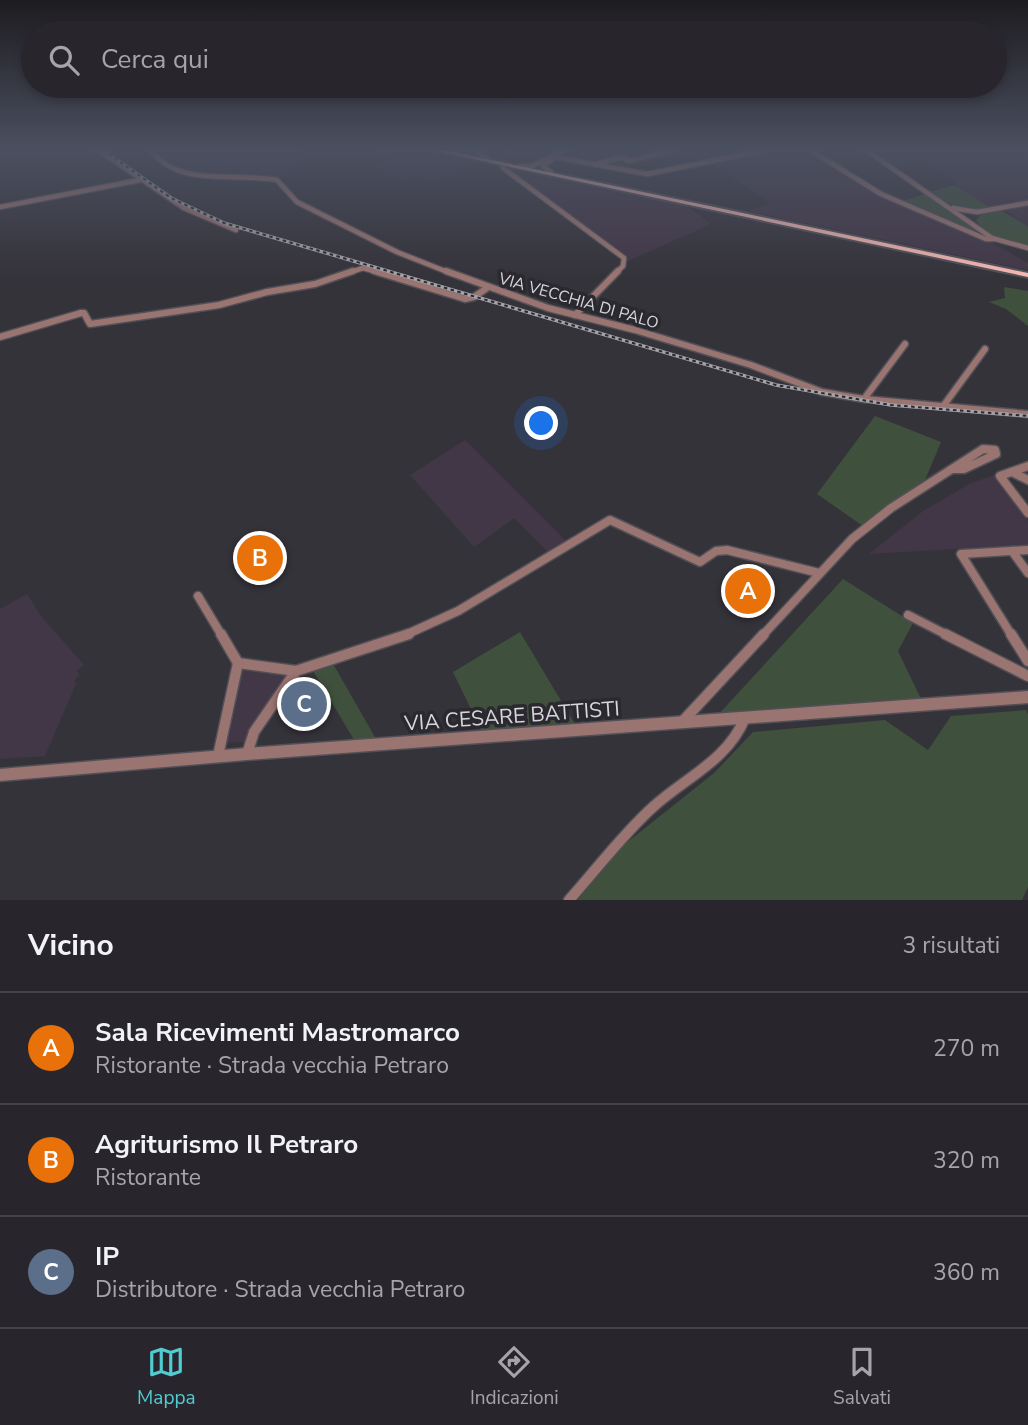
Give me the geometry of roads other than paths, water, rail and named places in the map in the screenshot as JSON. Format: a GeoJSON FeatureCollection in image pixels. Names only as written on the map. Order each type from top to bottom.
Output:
{"type":"FeatureCollection","features":[{"type":"Feature","properties":{"kind":"main road"},"geometry":{"type":"LineString","coordinates":[[633,192],[1028,274]]}},
{"type":"Feature","properties":{"kind":"main road"},"geometry":{"type":"LineString","coordinates":[[645,192],[1028,274]]}},
{"type":"Feature","properties":{"kind":"street"},"geometry":{"type":"LineString","coordinates":[[0,207],[78,192]]}},
{"type":"Feature","properties":{"kind":"street"},"geometry":{"type":"LineString","coordinates":[[159,192],[191,212],[236,230]]}},
{"type":"Feature","properties":{"kind":"street","name":"VIA VECCHIA DI PALO"},"geometry":{"type":"LineString","coordinates":[[288,192],[305,206],[397,252],[487,288],[739,362],[822,392],[864,399],[1028,414]]}},
{"type":"Feature","properties":{"kind":"street"},"geometry":{"type":"LineString","coordinates":[[532,192],[624,258],[623,266],[575,315]]}},
{"type":"Feature","properties":{"kind":"street"},"geometry":{"type":"LineString","coordinates":[[879,192],[894,201],[986,239],[1028,248]]}},
{"type":"Feature","properties":{"kind":"street"},"geometry":{"type":"LineString","coordinates":[[926,192],[994,239]]}},
{"type":"Feature","properties":{"kind":"street"},"geometry":{"type":"LineString","coordinates":[[940,202],[974,213]]}},
{"type":"Feature","properties":{"kind":"street"},"geometry":{"type":"LineString","coordinates":[[959,215],[1028,203]]}},
{"type":"Feature","properties":{"kind":"street"},"geometry":{"type":"LineString","coordinates":[[974,213],[972,222],[981,231]]}},
{"type":"Feature","properties":{"kind":"street"},"geometry":{"type":"LineString","coordinates":[[0,337],[81,313],[84,313],[90,324],[219,306],[267,292],[315,284],[363,268],[468,299],[487,288]]}},
{"type":"Feature","properties":{"kind":"street"},"geometry":{"type":"LineString","coordinates":[[864,399],[905,344]]}},
{"type":"Feature","properties":{"kind":"street"},"geometry":{"type":"LineString","coordinates":[[944,405],[985,349]]}},
{"type":"Feature","properties":{"kind":"street"},"geometry":{"type":"LineString","coordinates":[[1027,512],[1000,476],[1028,466]]}},
{"type":"Feature","properties":{"kind":"street"},"geometry":{"type":"LineString","coordinates":[[681,723],[819,573],[868,524],[952,469]]}},
{"type":"Feature","properties":{"kind":"street"},"geometry":{"type":"LineString","coordinates":[[1012,472],[1028,480]]}},
{"type":"Feature","properties":{"kind":"street"},"geometry":{"type":"LineString","coordinates":[[238,663],[296,671],[412,633],[458,611],[610,520],[700,562],[714,552],[723,551],[770,559],[819,573]]}},
{"type":"Feature","properties":{"kind":"street"},"geometry":{"type":"LineString","coordinates":[[1028,550],[961,554],[1025,651],[1028,661]]}},
{"type":"Feature","properties":{"kind":"street"},"geometry":{"type":"LineString","coordinates":[[1012,551],[1028,573]]}},
{"type":"Feature","properties":{"kind":"street"},"geometry":{"type":"LineString","coordinates":[[198,596],[238,663],[218,757]]}},
{"type":"Feature","properties":{"kind":"street"},"geometry":{"type":"LineString","coordinates":[[908,615],[1028,676]]}},
{"type":"Feature","properties":{"kind":"street"},"geometry":{"type":"LineString","coordinates":[[247,754],[254,732],[296,671]]}},
{"type":"Feature","properties":{"kind":"street","name":"VIA CESARE BATTISTI"},"geometry":{"type":"LineString","coordinates":[[0,775],[247,754],[1028,697]]}},
{"type":"Feature","properties":{"kind":"street"},"geometry":{"type":"LineString","coordinates":[[569,900],[654,807],[710,765],[741,731],[745,718]]}},
{"type":"Feature","properties":{"kind":"railway"},"geometry":{"type":"LineString","coordinates":[[162,192],[224,223],[776,385],[891,405],[1028,416]]}},
{"type":"Feature","properties":{"kind":"place","name":"Agriturismo Il Petraro"},"geometry":{"type":"Point","coordinates":[260,558]}},
{"type":"Feature","properties":{"kind":"place","name":"Sala Ricevimenti Mastromarco"},"geometry":{"type":"Point","coordinates":[748,591]}},
{"type":"Feature","properties":{"kind":"place","name":"IP"},"geometry":{"type":"Point","coordinates":[304,704]}}]}
